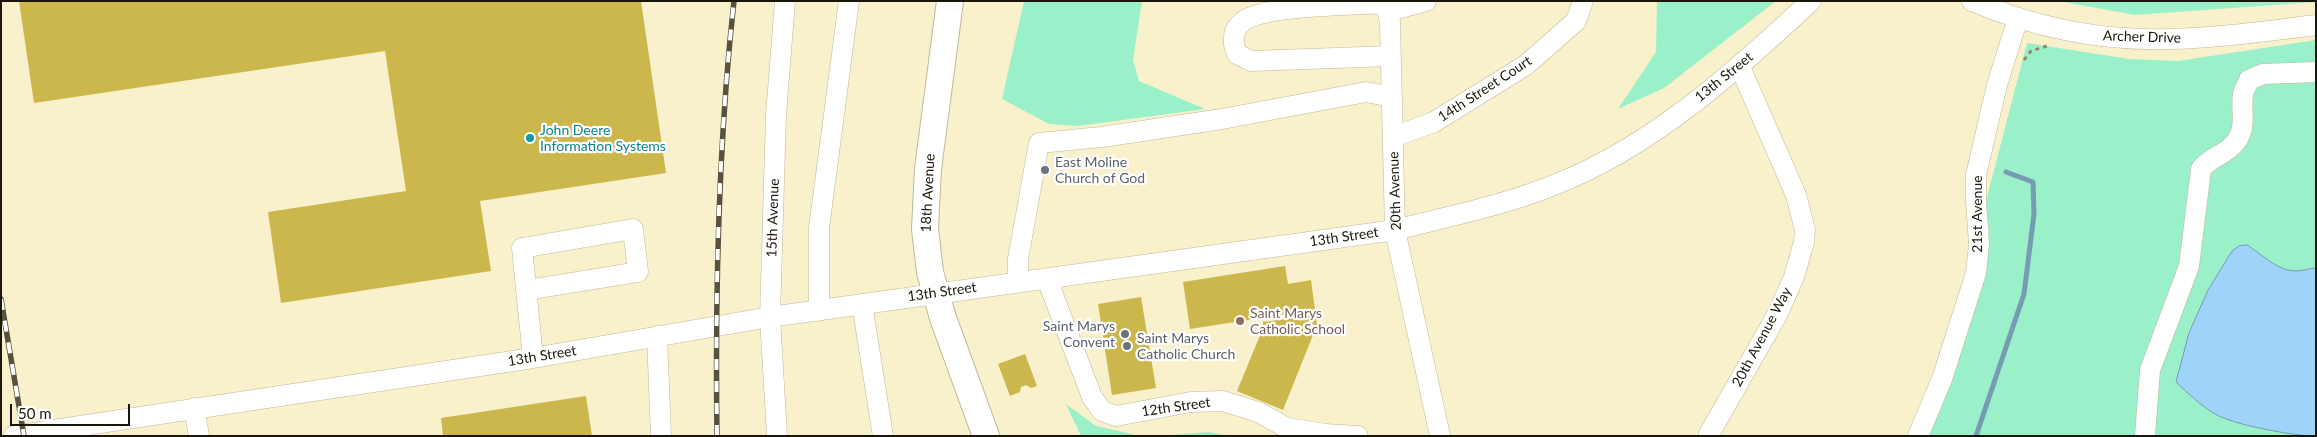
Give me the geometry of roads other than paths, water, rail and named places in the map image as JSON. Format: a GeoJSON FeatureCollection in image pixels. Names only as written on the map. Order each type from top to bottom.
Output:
{"type":"FeatureCollection","features":[{"type":"Feature","properties":{"kind":"main road","name":"18th Avenue"},"geometry":{"type":"LineString","coordinates":[[950,1],[925,202],[927,250],[943,318],[986,436]]}},
{"type":"Feature","properties":{"kind":"street","name":"15th Avenue"},"geometry":{"type":"LineString","coordinates":[[777,436],[770,317],[776,115],[785,1]]}},
{"type":"Feature","properties":{"kind":"street"},"geometry":{"type":"LineString","coordinates":[[819,311],[819,228],[848,1]]}},
{"type":"Feature","properties":{"kind":"street"},"geometry":{"type":"LineString","coordinates":[[1390,56],[1251,60],[1237,54],[1233,38],[1242,22],[1257,15],[1280,10],[1386,5],[1426,1]]}},
{"type":"Feature","properties":{"kind":"street","name":"14th Street Court"},"geometry":{"type":"LineString","coordinates":[[1393,137],[1434,122],[1526,65],[1576,21],[1583,1]]}},
{"type":"Feature","properties":{"kind":"street","name":"13th Street"},"geometry":{"type":"LineString","coordinates":[[14,436],[83,431],[194,408],[534,358],[770,317],[1395,230],[1490,208],[1561,183],[1607,160],[1644,136],[1740,66],[1810,1]]}},
{"type":"Feature","properties":{"kind":"street","name":"Archer Drive"},"geometry":{"type":"LineString","coordinates":[[1972,1],[2018,18],[2085,34],[2127,38],[2167,40],[2209,38],[2316,25]]}},
{"type":"Feature","properties":{"kind":"street","name":"20th Avenue"},"geometry":{"type":"LineString","coordinates":[[1386,5],[1392,97],[1395,230],[1440,436]]}},
{"type":"Feature","properties":{"kind":"street","name":"21st Avenue"},"geometry":{"type":"LineString","coordinates":[[1918,436],[1942,379],[1976,273],[1979,244],[1976,175],[1997,85],[2018,18]]}},
{"type":"Feature","properties":{"kind":"street","name":"20th Avenue Way"},"geometry":{"type":"LineString","coordinates":[[1708,436],[1777,315],[1794,277],[1804,242],[1802,213],[1796,195],[1740,66]]}},
{"type":"Feature","properties":{"kind":"street"},"geometry":{"type":"LineString","coordinates":[[2145,436],[2150,370],[2189,266],[2201,169],[2207,162],[2233,145],[2241,133],[2244,118],[2243,95],[2249,80],[2263,74],[2316,72]]}},
{"type":"Feature","properties":{"kind":"street"},"geometry":{"type":"LineString","coordinates":[[1018,282],[1018,259],[1039,143],[1102,137],[1222,119],[1366,92],[1392,97]]}},
{"type":"Feature","properties":{"kind":"street"},"geometry":{"type":"LineString","coordinates":[[527,290],[638,272],[633,228],[522,248],[534,358]]}},
{"type":"Feature","properties":{"kind":"street","name":"12th Street"},"geometry":{"type":"LineString","coordinates":[[1047,279],[1092,396],[1102,411],[1108,414],[1129,414],[1191,402],[1223,401],[1258,412],[1289,432],[1358,436]]}},
{"type":"Feature","properties":{"kind":"street"},"geometry":{"type":"LineString","coordinates":[[862,304],[883,436]]}},
{"type":"Feature","properties":{"kind":"street"},"geometry":{"type":"LineString","coordinates":[[656,336],[661,436]]}},
{"type":"Feature","properties":{"kind":"street"},"geometry":{"type":"LineString","coordinates":[[194,408],[199,436]]}},
{"type":"Feature","properties":{"kind":"water"},"geometry":{"type":"Polygon","coordinates":[[[2247,245],[2282,268],[2296,271],[2316,268],[2316,436],[2264,429],[2224,418],[2205,407],[2176,382],[2189,333],[2208,290],[2232,251],[2239,246],[2247,245]]]}},
{"type":"Feature","properties":{"kind":"waterway"},"geometry":{"type":"LineString","coordinates":[[1976,436],[2024,294],[2034,214],[2033,182],[2006,172]]}},
{"type":"Feature","properties":{"kind":"railway"},"geometry":{"type":"LineString","coordinates":[[717,436],[717,273],[721,164],[734,1]]}},
{"type":"Feature","properties":{"kind":"railway"},"geometry":{"type":"LineString","coordinates":[[1,299],[24,436]]}},
{"type":"Feature","properties":{"kind":"place","name":"John Deere Information Systems"},"geometry":{"type":"Point","coordinates":[530,138]}},
{"type":"Feature","properties":{"kind":"place","name":"East Moline Church of God"},"geometry":{"type":"Point","coordinates":[1045,170]}},
{"type":"Feature","properties":{"kind":"place","name":"Saint Marys Catholic School"},"geometry":{"type":"Point","coordinates":[1240,321]}},
{"type":"Feature","properties":{"kind":"place","name":"Saint Marys Convent"},"geometry":{"type":"Point","coordinates":[1125,334]}},
{"type":"Feature","properties":{"kind":"place","name":"Saint Marys Catholic Church"},"geometry":{"type":"Point","coordinates":[1127,346]}}]}
